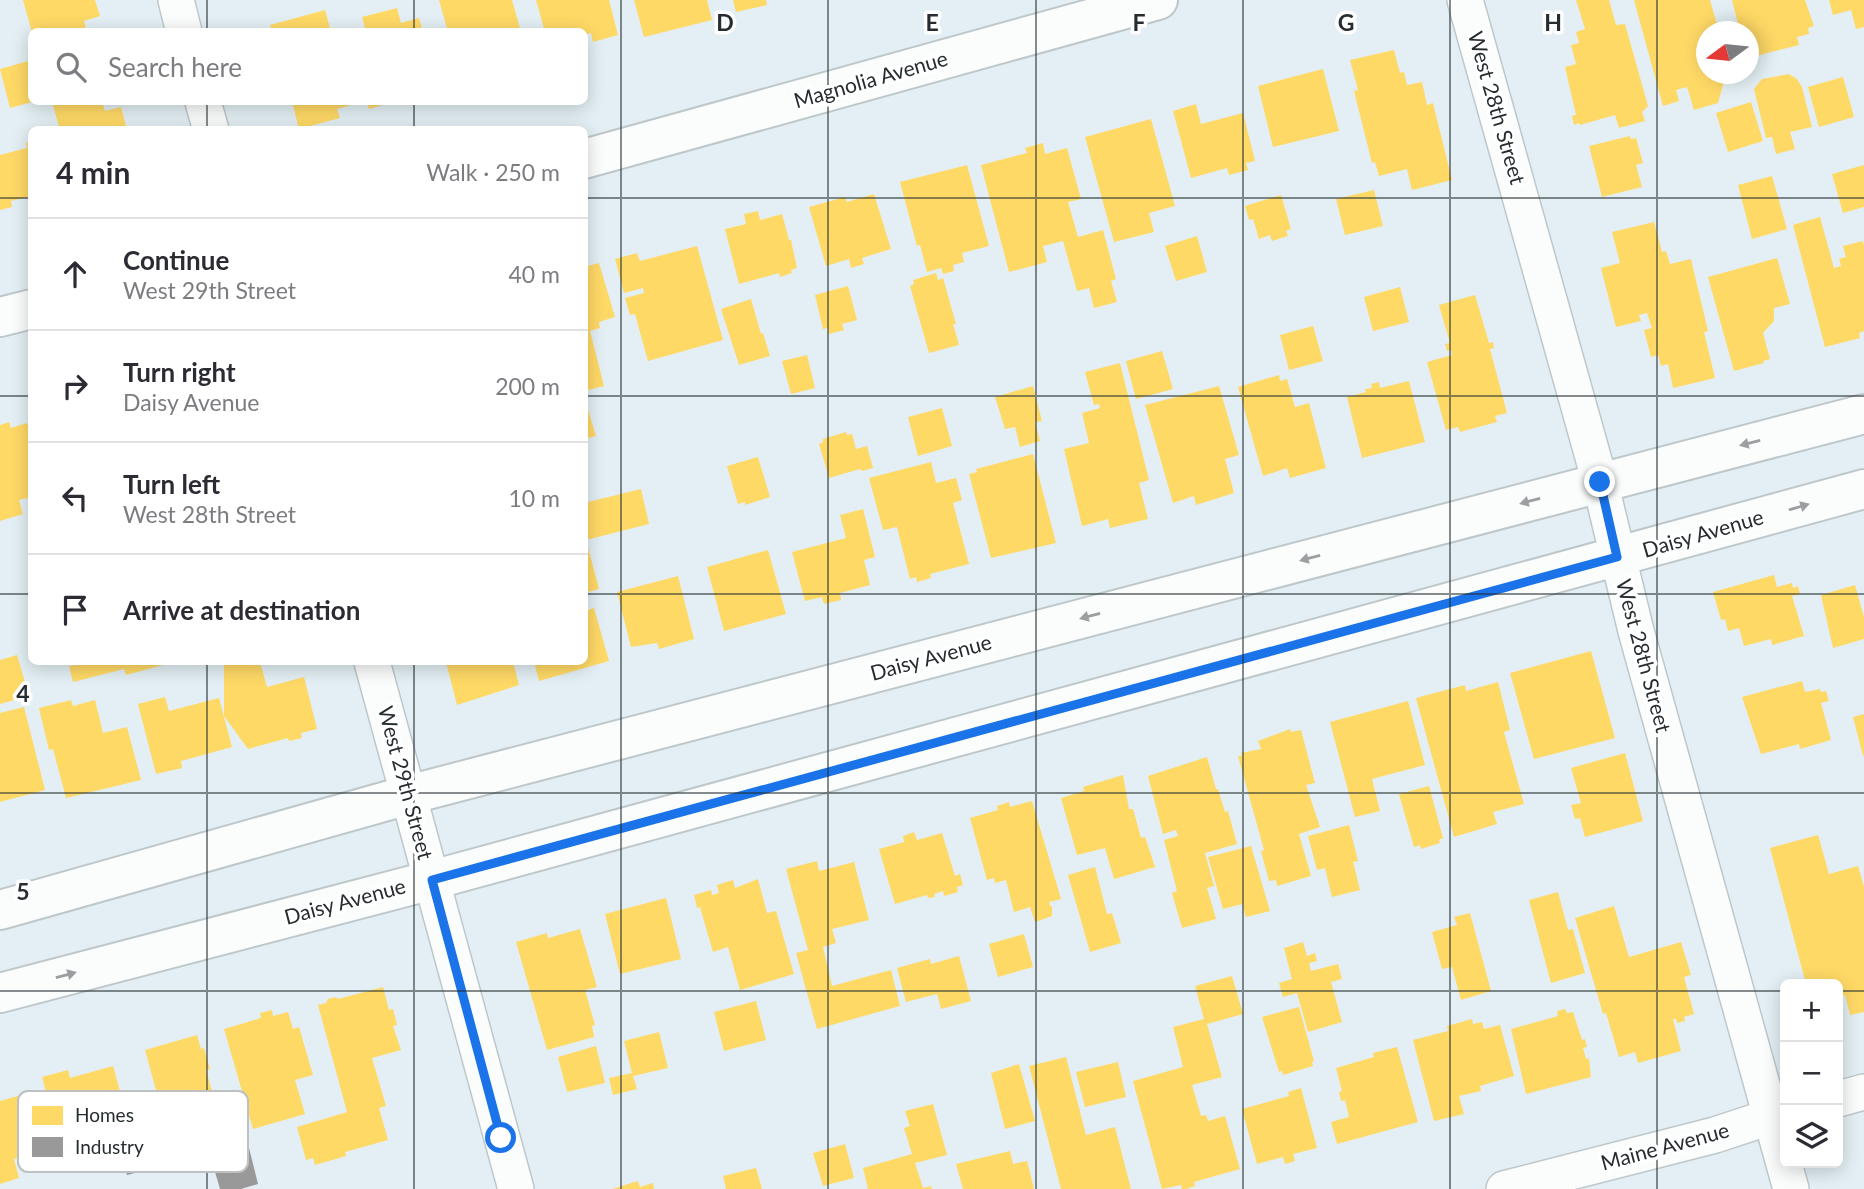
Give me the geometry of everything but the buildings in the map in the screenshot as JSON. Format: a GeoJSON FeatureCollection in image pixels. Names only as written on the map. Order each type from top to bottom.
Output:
{"type":"FeatureCollection","features":[{"type":"Feature","properties":{"kind":"street"},"geometry":{"type":"LineString","coordinates":[[176,0],[183,28]]}},
{"type":"Feature","properties":{"kind":"street","name":"Magnolia Avenue"},"geometry":{"type":"LineString","coordinates":[[588,158],[1158,0]]}},
{"type":"Feature","properties":{"kind":"street","name":"West 28th Street"},"geometry":{"type":"LineString","coordinates":[[1465,0],[1600,482],[1617,557],[1778,1114],[1791,1189]]}},
{"type":"Feature","properties":{"kind":"street"},"geometry":{"type":"LineString","coordinates":[[204,105],[210,126]]}},
{"type":"Feature","properties":{"kind":"street"},"geometry":{"type":"LineString","coordinates":[[0,317],[28,310]]}},
{"type":"Feature","properties":{"kind":"street","name":"Daisy Avenue"},"geometry":{"type":"LineString","coordinates":[[0,910],[408,795],[1864,414]]}},
{"type":"Feature","properties":{"kind":"street","name":"Daisy Avenue"},"geometry":{"type":"LineString","coordinates":[[0,993],[432,880],[1864,489]]}},
{"type":"Feature","properties":{"kind":"street","name":"West 29th Street"},"geometry":{"type":"LineString","coordinates":[[373,665],[516,1189]]}},
{"type":"Feature","properties":{"kind":"street"},"geometry":{"type":"LineString","coordinates":[[1843,1098],[1864,1092]]}},
{"type":"Feature","properties":{"kind":"street","name":"Maine Avenue"},"geometry":{"type":"LineString","coordinates":[[1504,1189],[1715,1135],[1778,1114]]}},
{"type":"Feature","properties":{"kind":"route"},"geometry":{"type":"LineString","coordinates":[[501,1138],[432,880],[1617,557],[1600,482]]}}]}
